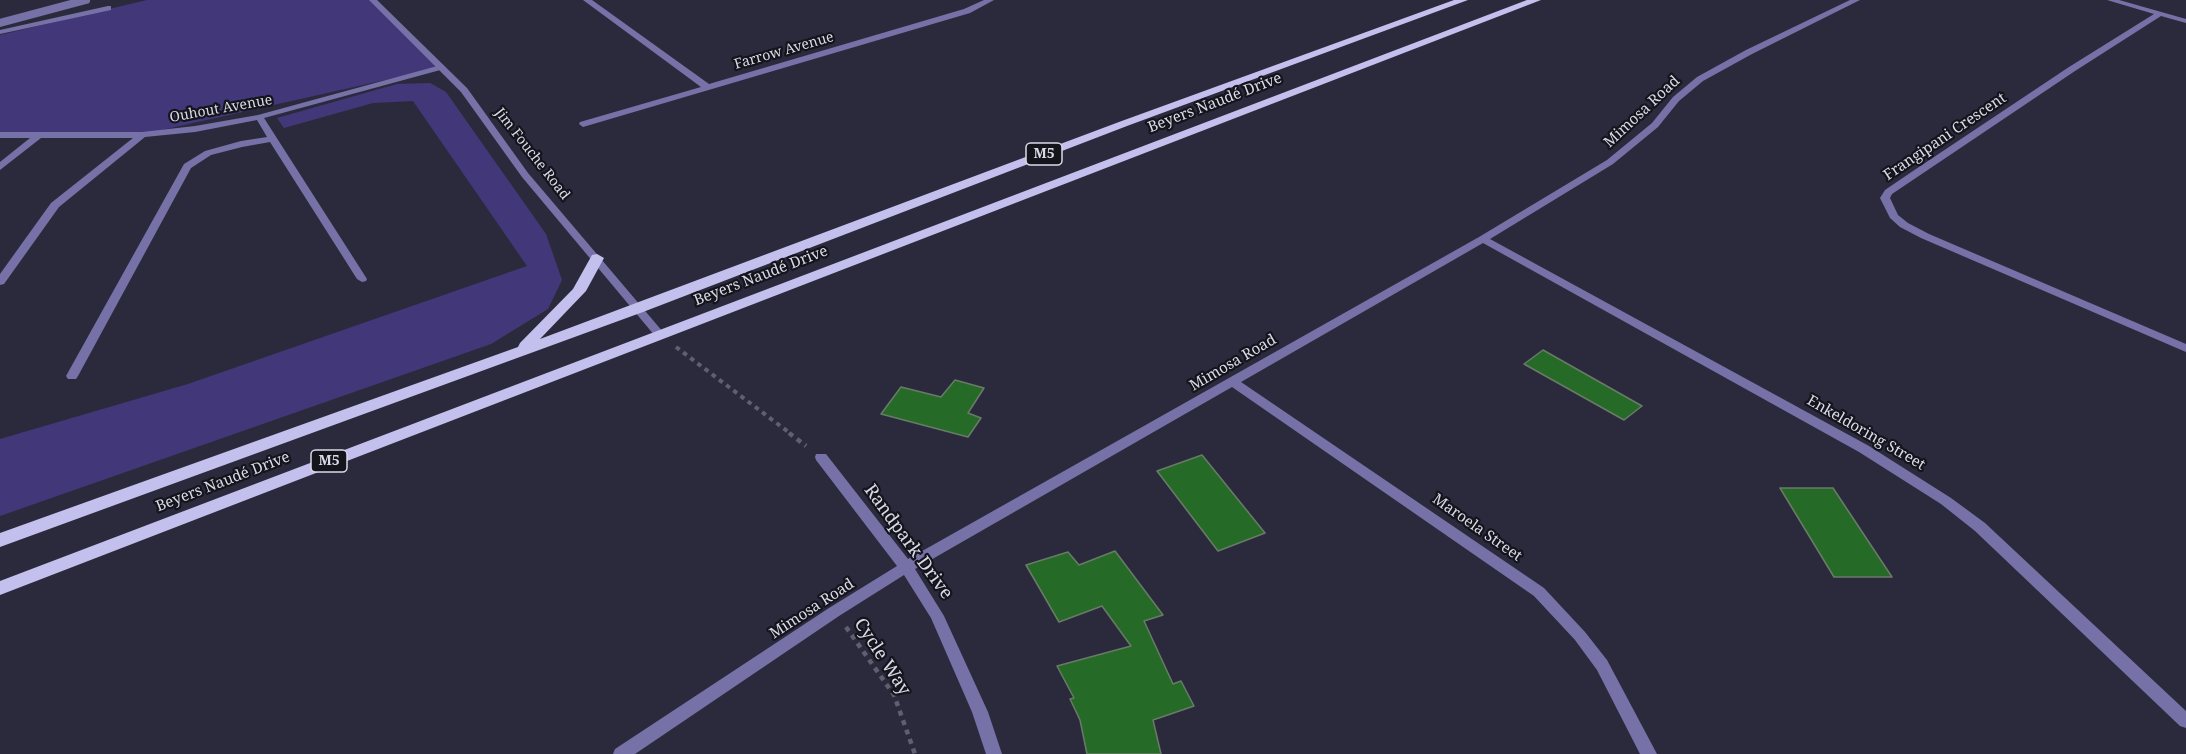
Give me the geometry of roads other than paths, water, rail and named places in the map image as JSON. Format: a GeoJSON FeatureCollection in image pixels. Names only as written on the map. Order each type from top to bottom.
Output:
{"type":"FeatureCollection","features":[{"type":"Feature","properties":{"kind":"main road","name":"Beyers Naudé Drive"},"geometry":{"type":"LineString","coordinates":[[0,540],[638,309],[1123,124],[1462,0]]}},
{"type":"Feature","properties":{"kind":"main road","name":"Beyers Naudé Drive"},"geometry":{"type":"LineString","coordinates":[[0,588],[1536,0]]}},
{"type":"Feature","properties":{"kind":"main road"},"geometry":{"type":"LineString","coordinates":[[520,350],[569,303],[579,291],[597,258]]}},
{"type":"Feature","properties":{"kind":"street","name":"Jim Fouche Road"},"geometry":{"type":"LineString","coordinates":[[373,0],[464,90],[525,175],[659,334]]}},
{"type":"Feature","properties":{"kind":"street","name":"Farrow Avenue"},"geometry":{"type":"LineString","coordinates":[[584,124],[967,12],[990,0]]}},
{"type":"Feature","properties":{"kind":"street","name":"Mimosa Road"},"geometry":{"type":"LineString","coordinates":[[621,754],[834,612],[906,567],[1483,239],[1610,162],[1655,125],[1676,99],[1700,79],[1749,52],[1856,0]]}},
{"type":"Feature","properties":{"kind":"street"},"geometry":{"type":"LineString","coordinates":[[2111,0],[2186,21]]}},
{"type":"Feature","properties":{"kind":"street"},"geometry":{"type":"LineString","coordinates":[[591,1],[708,88]]}},
{"type":"Feature","properties":{"kind":"street"},"geometry":{"type":"LineString","coordinates":[[0,32],[108,8]]}},
{"type":"Feature","properties":{"kind":"street","name":"Frangipani Crescent"},"geometry":{"type":"LineString","coordinates":[[2160,14],[2072,69],[1913,175],[1888,192],[1885,198],[1894,216],[1904,225],[1925,236],[2186,348]]}},
{"type":"Feature","properties":{"kind":"street","name":"Ouhout Avenue"},"geometry":{"type":"LineString","coordinates":[[0,135],[142,135],[195,129],[259,117],[441,67]]}},
{"type":"Feature","properties":{"kind":"street"},"geometry":{"type":"LineString","coordinates":[[259,117],[362,279]]}},
{"type":"Feature","properties":{"kind":"street"},"geometry":{"type":"LineString","coordinates":[[0,167],[39,135]]}},
{"type":"Feature","properties":{"kind":"street"},"geometry":{"type":"LineString","coordinates":[[0,282],[55,205],[142,135]]}},
{"type":"Feature","properties":{"kind":"street"},"geometry":{"type":"LineString","coordinates":[[72,376],[187,166],[208,153],[241,144],[273,139]]}},
{"type":"Feature","properties":{"kind":"street","name":"Enkeldoring Street"},"geometry":{"type":"LineString","coordinates":[[1483,239],[1864,449],[1936,494],[1980,527],[2186,721]]}},
{"type":"Feature","properties":{"kind":"street","name":"Maroela Street"},"geometry":{"type":"LineString","coordinates":[[1232,381],[1539,592],[1580,636],[1602,665],[1649,754]]}},
{"type":"Feature","properties":{"kind":"street","name":"Randpark Drive"},"geometry":{"type":"LineString","coordinates":[[821,457],[906,567],[937,616],[980,712],[994,754]]}},
{"type":"Feature","properties":{"kind":"lane"},"geometry":{"type":"LineString","coordinates":[[0,23],[86,0]]}}]}
